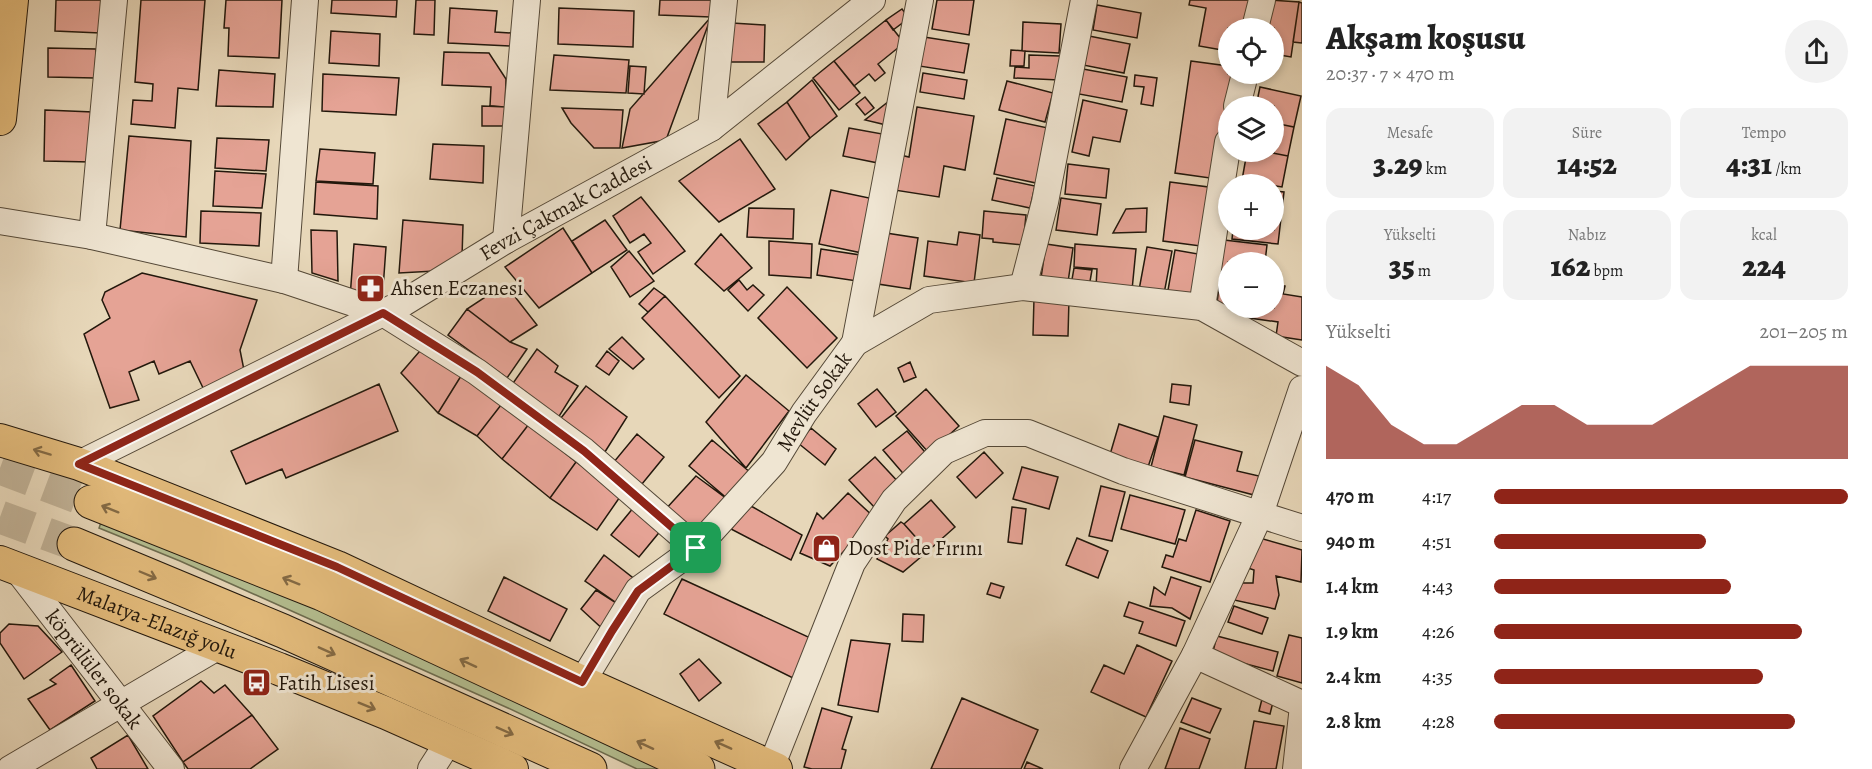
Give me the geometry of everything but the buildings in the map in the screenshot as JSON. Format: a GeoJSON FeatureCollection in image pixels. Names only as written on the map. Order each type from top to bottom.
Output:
{"type":"FeatureCollection","features":[{"type":"Feature","properties":{"kind":"highway"},"geometry":{"type":"LineString","coordinates":[[92,501],[322,594],[698,769]]}},
{"type":"Feature","properties":{"kind":"highway"},"geometry":{"type":"LineString","coordinates":[[75,544],[283,631],[590,769]]}},
{"type":"Feature","properties":{"kind":"main road"},"geometry":{"type":"LineString","coordinates":[[0,119],[12,0]]}},
{"type":"Feature","properties":{"kind":"main road"},"geometry":{"type":"LineString","coordinates":[[0,440],[79,464],[337,567],[582,682],[774,768]]}},
{"type":"Feature","properties":{"kind":"main road","name":"Malatya-Elazığ yolu"},"geometry":{"type":"LineString","coordinates":[[6,568],[219,646],[375,709],[512,769]]}},
{"type":"Feature","properties":{"kind":"street"},"geometry":{"type":"LineString","coordinates":[[92,236],[114,0]]}},
{"type":"Feature","properties":{"kind":"street"},"geometry":{"type":"LineString","coordinates":[[284,280],[305,0]]}},
{"type":"Feature","properties":{"kind":"street"},"geometry":{"type":"LineString","coordinates":[[506,240],[527,0]]}},
{"type":"Feature","properties":{"kind":"street"},"geometry":{"type":"LineString","coordinates":[[711,128],[724,0]]}},
{"type":"Feature","properties":{"kind":"street","name":"Fevzi Çakmak Caddesi"},"geometry":{"type":"LineString","coordinates":[[79,464],[434,286],[506,240],[711,128],[872,0]]}},
{"type":"Feature","properties":{"kind":"street"},"geometry":{"type":"LineString","coordinates":[[855,343],[920,0]]}},
{"type":"Feature","properties":{"kind":"street"},"geometry":{"type":"LineString","coordinates":[[1023,287],[1044,202],[1084,0]]}},
{"type":"Feature","properties":{"kind":"street"},"geometry":{"type":"LineString","coordinates":[[1258,18],[1262,0]]}},
{"type":"Feature","properties":{"kind":"street"},"geometry":{"type":"LineString","coordinates":[[1202,306],[1225,162]]}},
{"type":"Feature","properties":{"kind":"street"},"geometry":{"type":"LineString","coordinates":[[0,221],[92,236],[284,280],[383,313],[477,372],[584,451],[696,548]]}},
{"type":"Feature","properties":{"kind":"street","name":"Mevlüt Sokak"},"geometry":{"type":"LineString","coordinates":[[582,682],[638,591],[696,548],[774,462],[804,412],[855,343],[929,300],[1023,287],[1202,306],[1302,363]]}},
{"type":"Feature","properties":{"kind":"street"},"geometry":{"type":"LineString","coordinates":[[1133,769],[1194,655],[1260,514],[1302,389]]}},
{"type":"Feature","properties":{"kind":"street"},"geometry":{"type":"LineString","coordinates":[[774,768],[852,563],[894,500],[944,451],[985,433],[1028,433],[1123,471],[1302,528]]}},
{"type":"Feature","properties":{"kind":"street","name":"köprülüler sokak"},"geometry":{"type":"LineString","coordinates":[[6,568],[121,704],[171,769]]}},
{"type":"Feature","properties":{"kind":"street"},"geometry":{"type":"LineString","coordinates":[[10,769],[219,646]]}},
{"type":"Feature","properties":{"kind":"street"},"geometry":{"type":"LineString","coordinates":[[1194,655],[1302,704]]}},
{"type":"Feature","properties":{"kind":"street"},"geometry":{"type":"LineString","coordinates":[[1296,769],[1302,715]]}},
{"type":"Feature","properties":{"kind":"street"},"geometry":{"type":"LineString","coordinates":[[431,769],[449,741]]}},
{"type":"Feature","properties":{"kind":"green space"},"geometry":{"type":"Polygon","coordinates":[[[104,514],[675,769],[637,769],[508,708],[180,561],[99,528],[104,514]]]}},
{"type":"Feature","properties":{"kind":"tunnel"},"geometry":{"type":"LineString","coordinates":[[0,468],[91,502]]}},
{"type":"Feature","properties":{"kind":"tunnel"},"geometry":{"type":"LineString","coordinates":[[0,517],[74,544]]}},
{"type":"Feature","properties":{"kind":"place","name":"Ahsen Eczanesi"},"geometry":{"type":"Point","coordinates":[370,288]}},
{"type":"Feature","properties":{"kind":"place","name":"Dost Pide Fırını"},"geometry":{"type":"Point","coordinates":[827,548]}},
{"type":"Feature","properties":{"kind":"place","name":"Fatih Lisesi"},"geometry":{"type":"Point","coordinates":[257,683]}},
{"type":"Feature","properties":{"kind":"route"},"geometry":{"type":"LineString","coordinates":[[383,313],[477,372],[584,451],[696,548],[638,591],[582,682],[337,567],[79,464],[383,313]]}}]}
